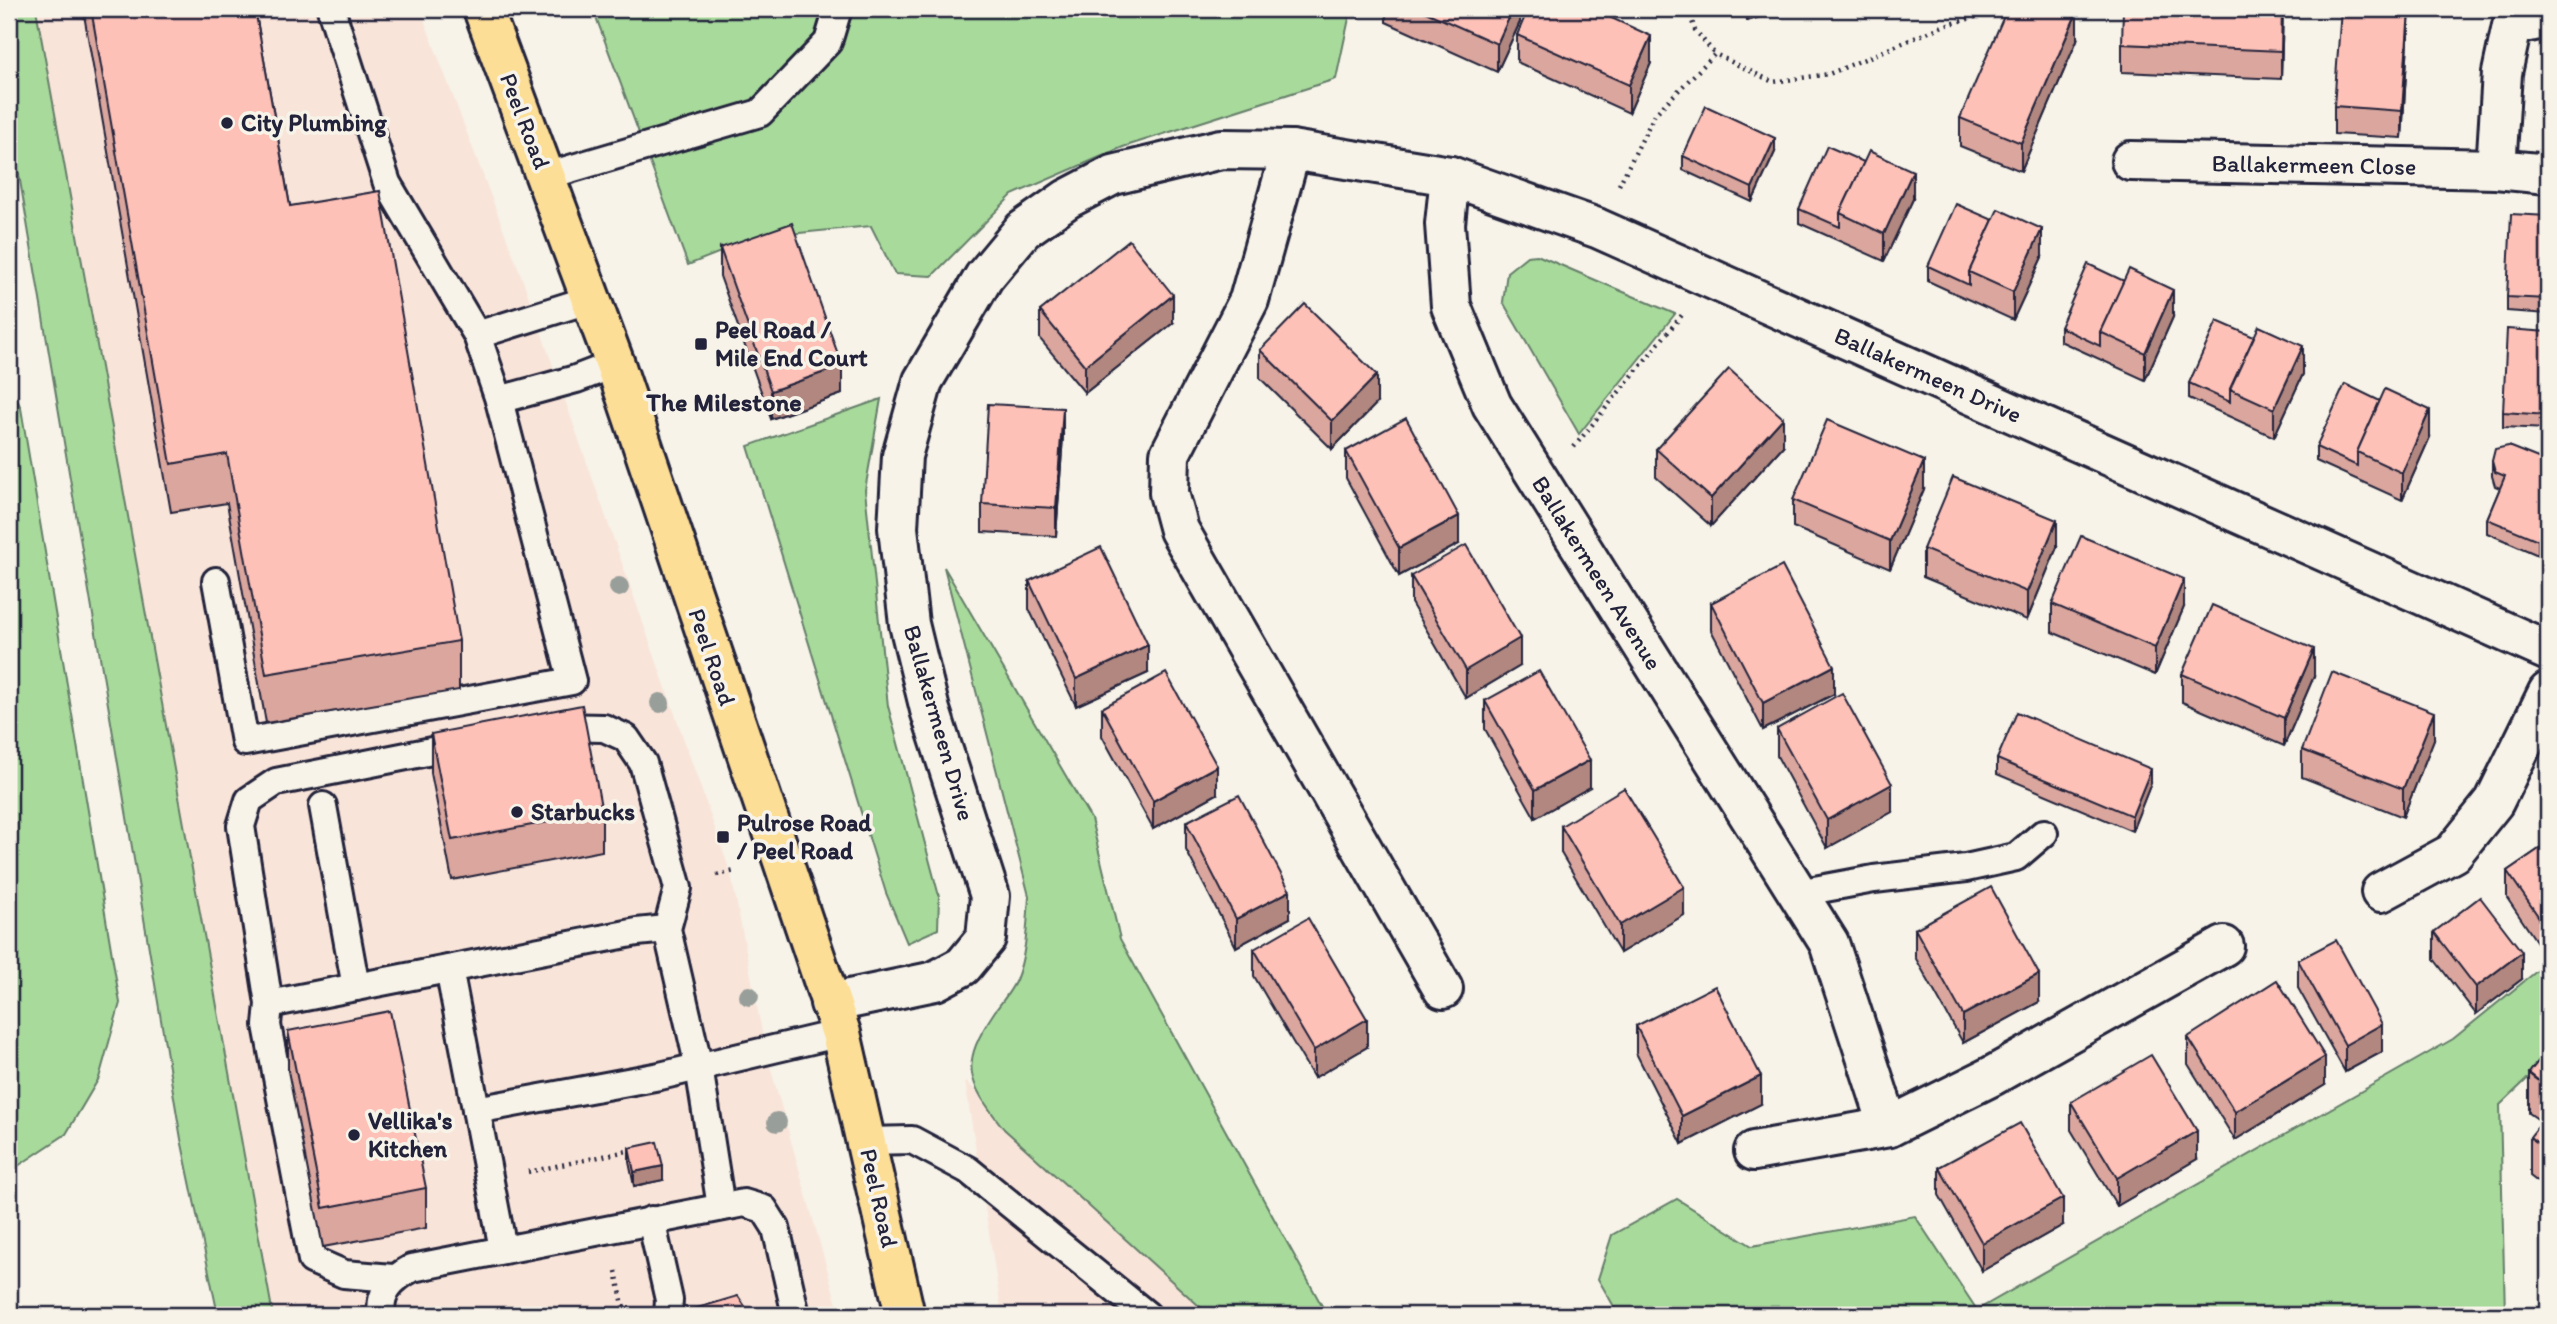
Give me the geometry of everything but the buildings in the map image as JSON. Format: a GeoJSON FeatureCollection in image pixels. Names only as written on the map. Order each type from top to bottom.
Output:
{"type":"FeatureCollection","features":[{"type":"Feature","properties":{"kind":"highway","name":"Peel Road"},"geometry":{"type":"LineString","coordinates":[[483,9],[615,364],[835,1018],[905,1315]]}},
{"type":"Feature","properties":{"kind":"street"},"geometry":{"type":"LineString","coordinates":[[2496,169],[2502,73],[2512,26],[2538,20],[2548,21]]}},
{"type":"Feature","properties":{"kind":"street","name":"Ballakermeen Drive"},"geometry":{"type":"LineString","coordinates":[[835,1018],[934,981],[963,965],[986,938],[989,896],[930,710],[909,624],[898,528],[902,456],[923,381],[984,277],[1023,230],[1067,199],[1113,175],[1221,149],[1291,150],[1450,176],[1609,233],[2548,651]]}},
{"type":"Feature","properties":{"kind":"street"},"geometry":{"type":"LineString","coordinates":[[1291,150],[1250,300],[1170,454],[1169,493],[1179,530],[1443,989]]}},
{"type":"Feature","properties":{"kind":"street","name":"Ballakermeen Close"},"geometry":{"type":"LineString","coordinates":[[2132,161],[2496,169],[2548,174]]}},
{"type":"Feature","properties":{"kind":"street","name":"Ballakermeen Avenue"},"geometry":{"type":"LineString","coordinates":[[1450,176],[1445,225],[1451,306],[1492,405],[1829,943],[1889,1127]]}},
{"type":"Feature","properties":{"kind":"street"},"geometry":{"type":"LineString","coordinates":[[2381,892],[2453,853],[2494,802],[2548,692]]}},
{"type":"Feature","properties":{"kind":"street"},"geometry":{"type":"LineString","coordinates":[[1754,1151],[1889,1127],[1992,1076],[2224,946]]}},
{"type":"Feature","properties":{"kind":"lane"},"geometry":{"type":"LineString","coordinates":[[216,581],[245,742],[572,681],[499,400],[477,335],[387,183],[331,9]]}},
{"type":"Feature","properties":{"kind":"lane"},"geometry":{"type":"LineString","coordinates":[[545,176],[760,113],[828,43],[838,9]]}},
{"type":"Feature","properties":{"kind":"lane"},"geometry":{"type":"LineString","coordinates":[[477,335],[591,299]]}},
{"type":"Feature","properties":{"kind":"lane"},"geometry":{"type":"LineString","coordinates":[[499,400],[576,379],[615,364]]}},
{"type":"Feature","properties":{"kind":"lane"},"geometry":{"type":"LineString","coordinates":[[531,731],[557,726],[604,728],[626,738],[643,763],[678,888],[667,929],[733,1205]]}},
{"type":"Feature","properties":{"kind":"lane"},"geometry":{"type":"LineString","coordinates":[[393,1278],[344,1274],[312,1261],[267,1025],[269,1004],[241,826],[249,800],[276,782],[490,739]]}},
{"type":"Feature","properties":{"kind":"lane"},"geometry":{"type":"LineString","coordinates":[[323,806],[356,987]]}},
{"type":"Feature","properties":{"kind":"lane"},"geometry":{"type":"LineString","coordinates":[[1798,893],[1874,878],[1966,869],[2016,857],[2043,833]]}},
{"type":"Feature","properties":{"kind":"lane"},"geometry":{"type":"LineString","coordinates":[[269,1004],[667,929]]}},
{"type":"Feature","properties":{"kind":"lane"},"geometry":{"type":"LineString","coordinates":[[449,969],[503,1249]]}},
{"type":"Feature","properties":{"kind":"lane"},"geometry":{"type":"LineString","coordinates":[[476,1110],[699,1067],[835,1018]]}},
{"type":"Feature","properties":{"kind":"lane"},"geometry":{"type":"LineString","coordinates":[[866,1141],[912,1140],[968,1170],[1147,1315]]}},
{"type":"Feature","properties":{"kind":"lane"},"geometry":{"type":"LineString","coordinates":[[382,1315],[379,1302],[393,1278],[412,1268],[733,1205],[764,1209],[776,1228],[796,1315]]}},
{"type":"Feature","properties":{"kind":"lane"},"geometry":{"type":"LineString","coordinates":[[651,1220],[669,1300],[668,1315]]}},
{"type":"Feature","properties":{"kind":"path"},"geometry":{"type":"LineString","coordinates":[[1688,9],[1695,30],[1716,54],[1773,82],[1829,74],[1943,26],[2004,9]]}},
{"type":"Feature","properties":{"kind":"path"},"geometry":{"type":"LineString","coordinates":[[1619,187],[1655,114],[1716,54]]}},
{"type":"Feature","properties":{"kind":"path"},"geometry":{"type":"LineString","coordinates":[[1538,478],[1573,448],[1686,309]]}},
{"type":"Feature","properties":{"kind":"path"},"geometry":{"type":"LineString","coordinates":[[524,1173],[635,1149]]}},
{"type":"Feature","properties":{"kind":"shaded area"},"geometry":{"type":"Polygon","coordinates":[[[36,9],[420,9],[525,286],[731,874],[766,1052],[840,1315],[273,1315],[36,9]]]}},
{"type":"Feature","properties":{"kind":"shaded area"},"geometry":{"type":"Polygon","coordinates":[[[965,1081],[1242,1315],[1002,1315],[965,1081]]]}},
{"type":"Feature","properties":{"kind":"green space"},"geometry":{"type":"Polygon","coordinates":[[[9,9],[36,9],[273,1315],[218,1315],[181,1139],[9,115],[9,9]]]}},
{"type":"Feature","properties":{"kind":"green space"},"geometry":{"type":"Polygon","coordinates":[[[593,9],[1351,9],[1336,79],[1123,147],[1012,195],[932,276],[895,274],[871,226],[758,237],[688,265],[593,9]]]}},
{"type":"Feature","properties":{"kind":"green space"},"geometry":{"type":"Polygon","coordinates":[[[1537,255],[1675,314],[1579,434],[1503,302],[1507,272],[1527,256],[1537,255]]]}},
{"type":"Feature","properties":{"kind":"green space"},"geometry":{"type":"Polygon","coordinates":[[[9,382],[21,408],[120,1003],[99,1078],[66,1134],[9,1172],[9,382]]]}},
{"type":"Feature","properties":{"kind":"green space"},"geometry":{"type":"Polygon","coordinates":[[[881,399],[865,490],[888,706],[939,896],[938,929],[907,943],[886,893],[748,446],[881,399]]]}},
{"type":"Feature","properties":{"kind":"green space"},"geometry":{"type":"Polygon","coordinates":[[[944,567],[1091,819],[1120,939],[1327,1315],[1209,1315],[1004,1129],[981,1097],[972,1072],[972,1059],[983,1030],[1012,988],[1020,970],[1029,896],[944,567]]]}},
{"type":"Feature","properties":{"kind":"green space"},"geometry":{"type":"Polygon","coordinates":[[[2548,962],[2548,1059],[2500,1105],[2505,1315],[1619,1315],[1598,1279],[1612,1235],[1677,1199],[1752,1246],[1915,1216],[1977,1310],[2453,1039],[2548,962]]]}},
{"type":"Feature","properties":{"kind":"place","name":"City Plumbing"},"geometry":{"type":"Point","coordinates":[227,123]}},
{"type":"Feature","properties":{"kind":"place","name":"Peel Road / Mile End Court"},"geometry":{"type":"Point","coordinates":[701,344]}},
{"type":"Feature","properties":{"kind":"place","name":"Starbucks"},"geometry":{"type":"Point","coordinates":[517,812]}},
{"type":"Feature","properties":{"kind":"place","name":"Pulrose Road / Peel Road"},"geometry":{"type":"Point","coordinates":[723,837]}},
{"type":"Feature","properties":{"kind":"place","name":"Vellika's Kitchen"},"geometry":{"type":"Point","coordinates":[354,1135]}},
{"type":"Feature","properties":{"kind":"district","name":"The Milestone"},"geometry":{"type":"Point","coordinates":[724,402]}}]}
